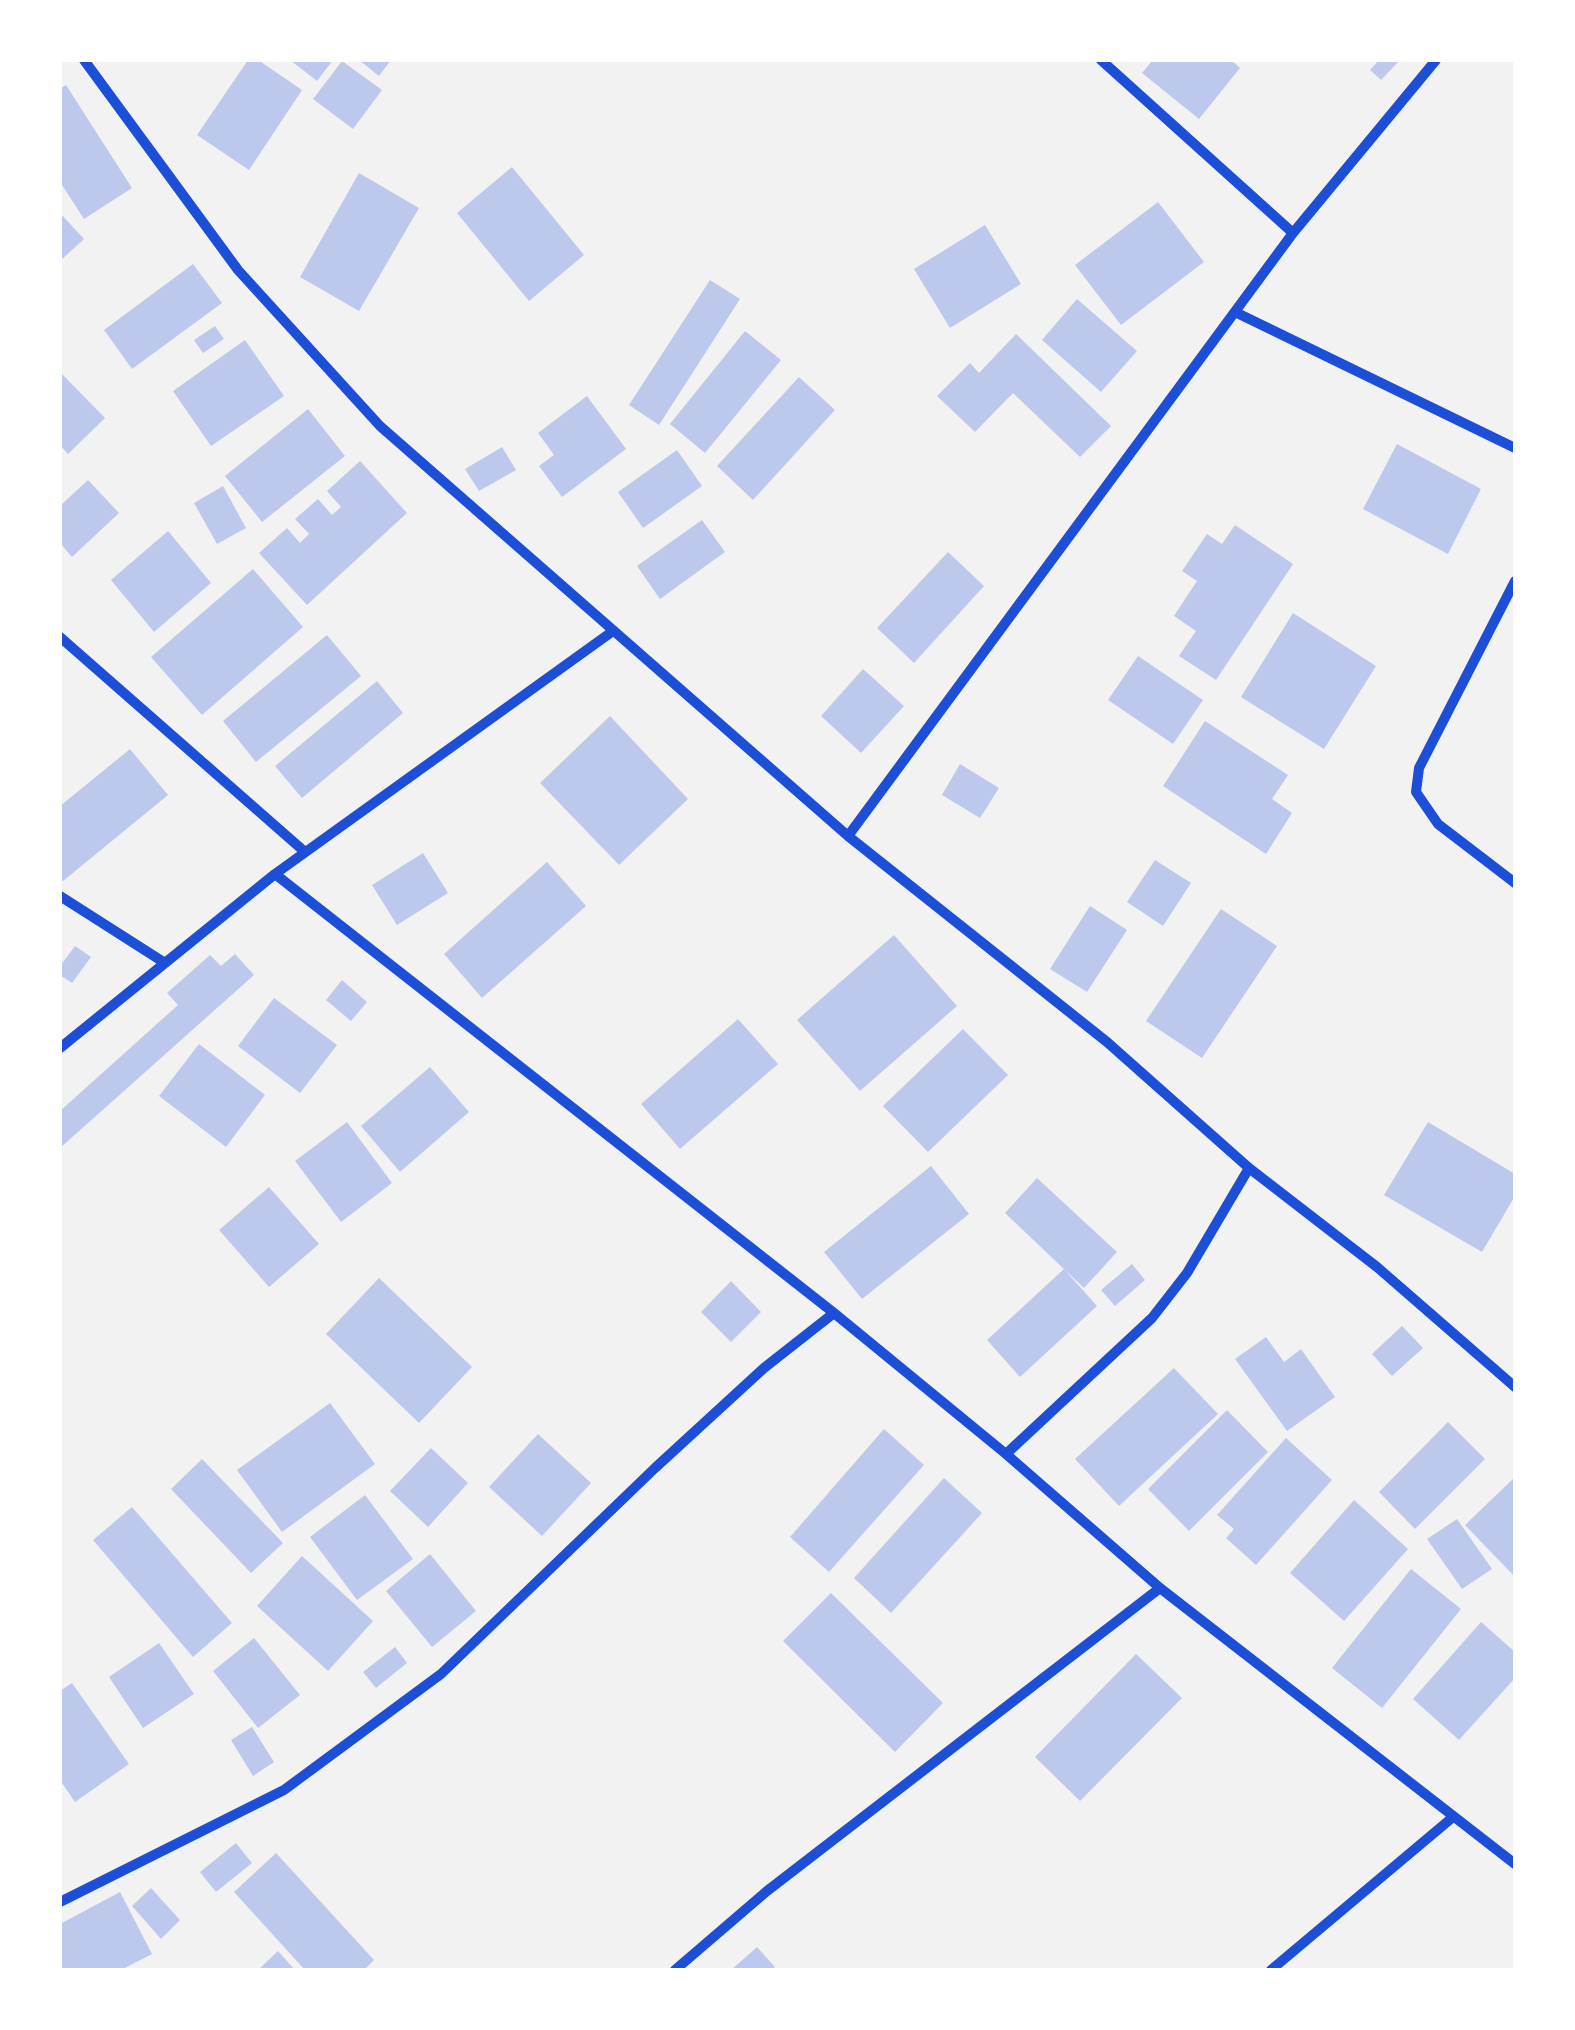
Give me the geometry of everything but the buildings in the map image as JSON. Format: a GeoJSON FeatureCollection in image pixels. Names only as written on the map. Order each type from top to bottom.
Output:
{"type":"FeatureCollection","features":[{"type":"Feature","properties":{"kind":"street"},"geometry":{"type":"LineString","coordinates":[[84,60],[238,270],[380,426],[848,836],[1107,1042],[1249,1168],[1377,1266],[1515,1387]]}},
{"type":"Feature","properties":{"kind":"street"},"geometry":{"type":"LineString","coordinates":[[1101,60],[1293,233]]}},
{"type":"Feature","properties":{"kind":"street"},"geometry":{"type":"LineString","coordinates":[[848,836],[1293,233],[1436,60]]}},
{"type":"Feature","properties":{"kind":"street"},"geometry":{"type":"LineString","coordinates":[[1235,312],[1515,448]]}},
{"type":"Feature","properties":{"kind":"street"},"geometry":{"type":"LineString","coordinates":[[1515,581],[1419,768],[1416,792],[1438,824],[1515,882]]}},
{"type":"Feature","properties":{"kind":"street"},"geometry":{"type":"LineString","coordinates":[[60,1048],[275,874],[613,631]]}},
{"type":"Feature","properties":{"kind":"street"},"geometry":{"type":"LineString","coordinates":[[60,637],[305,852]]}},
{"type":"Feature","properties":{"kind":"street"},"geometry":{"type":"LineString","coordinates":[[275,874],[834,1313],[1006,1454],[1160,1588],[1515,1864]]}},
{"type":"Feature","properties":{"kind":"street"},"geometry":{"type":"LineString","coordinates":[[60,896],[165,963]]}},
{"type":"Feature","properties":{"kind":"street"},"geometry":{"type":"LineString","coordinates":[[1006,1454],[1152,1318],[1187,1273],[1249,1168]]}},
{"type":"Feature","properties":{"kind":"street"},"geometry":{"type":"LineString","coordinates":[[60,1902],[284,1790],[441,1674],[655,1468],[764,1368],[834,1313]]}},
{"type":"Feature","properties":{"kind":"street"},"geometry":{"type":"LineString","coordinates":[[675,1970],[767,1891],[1160,1588]]}},
{"type":"Feature","properties":{"kind":"street"},"geometry":{"type":"LineString","coordinates":[[1271,1970],[1452,1817]]}}]}
